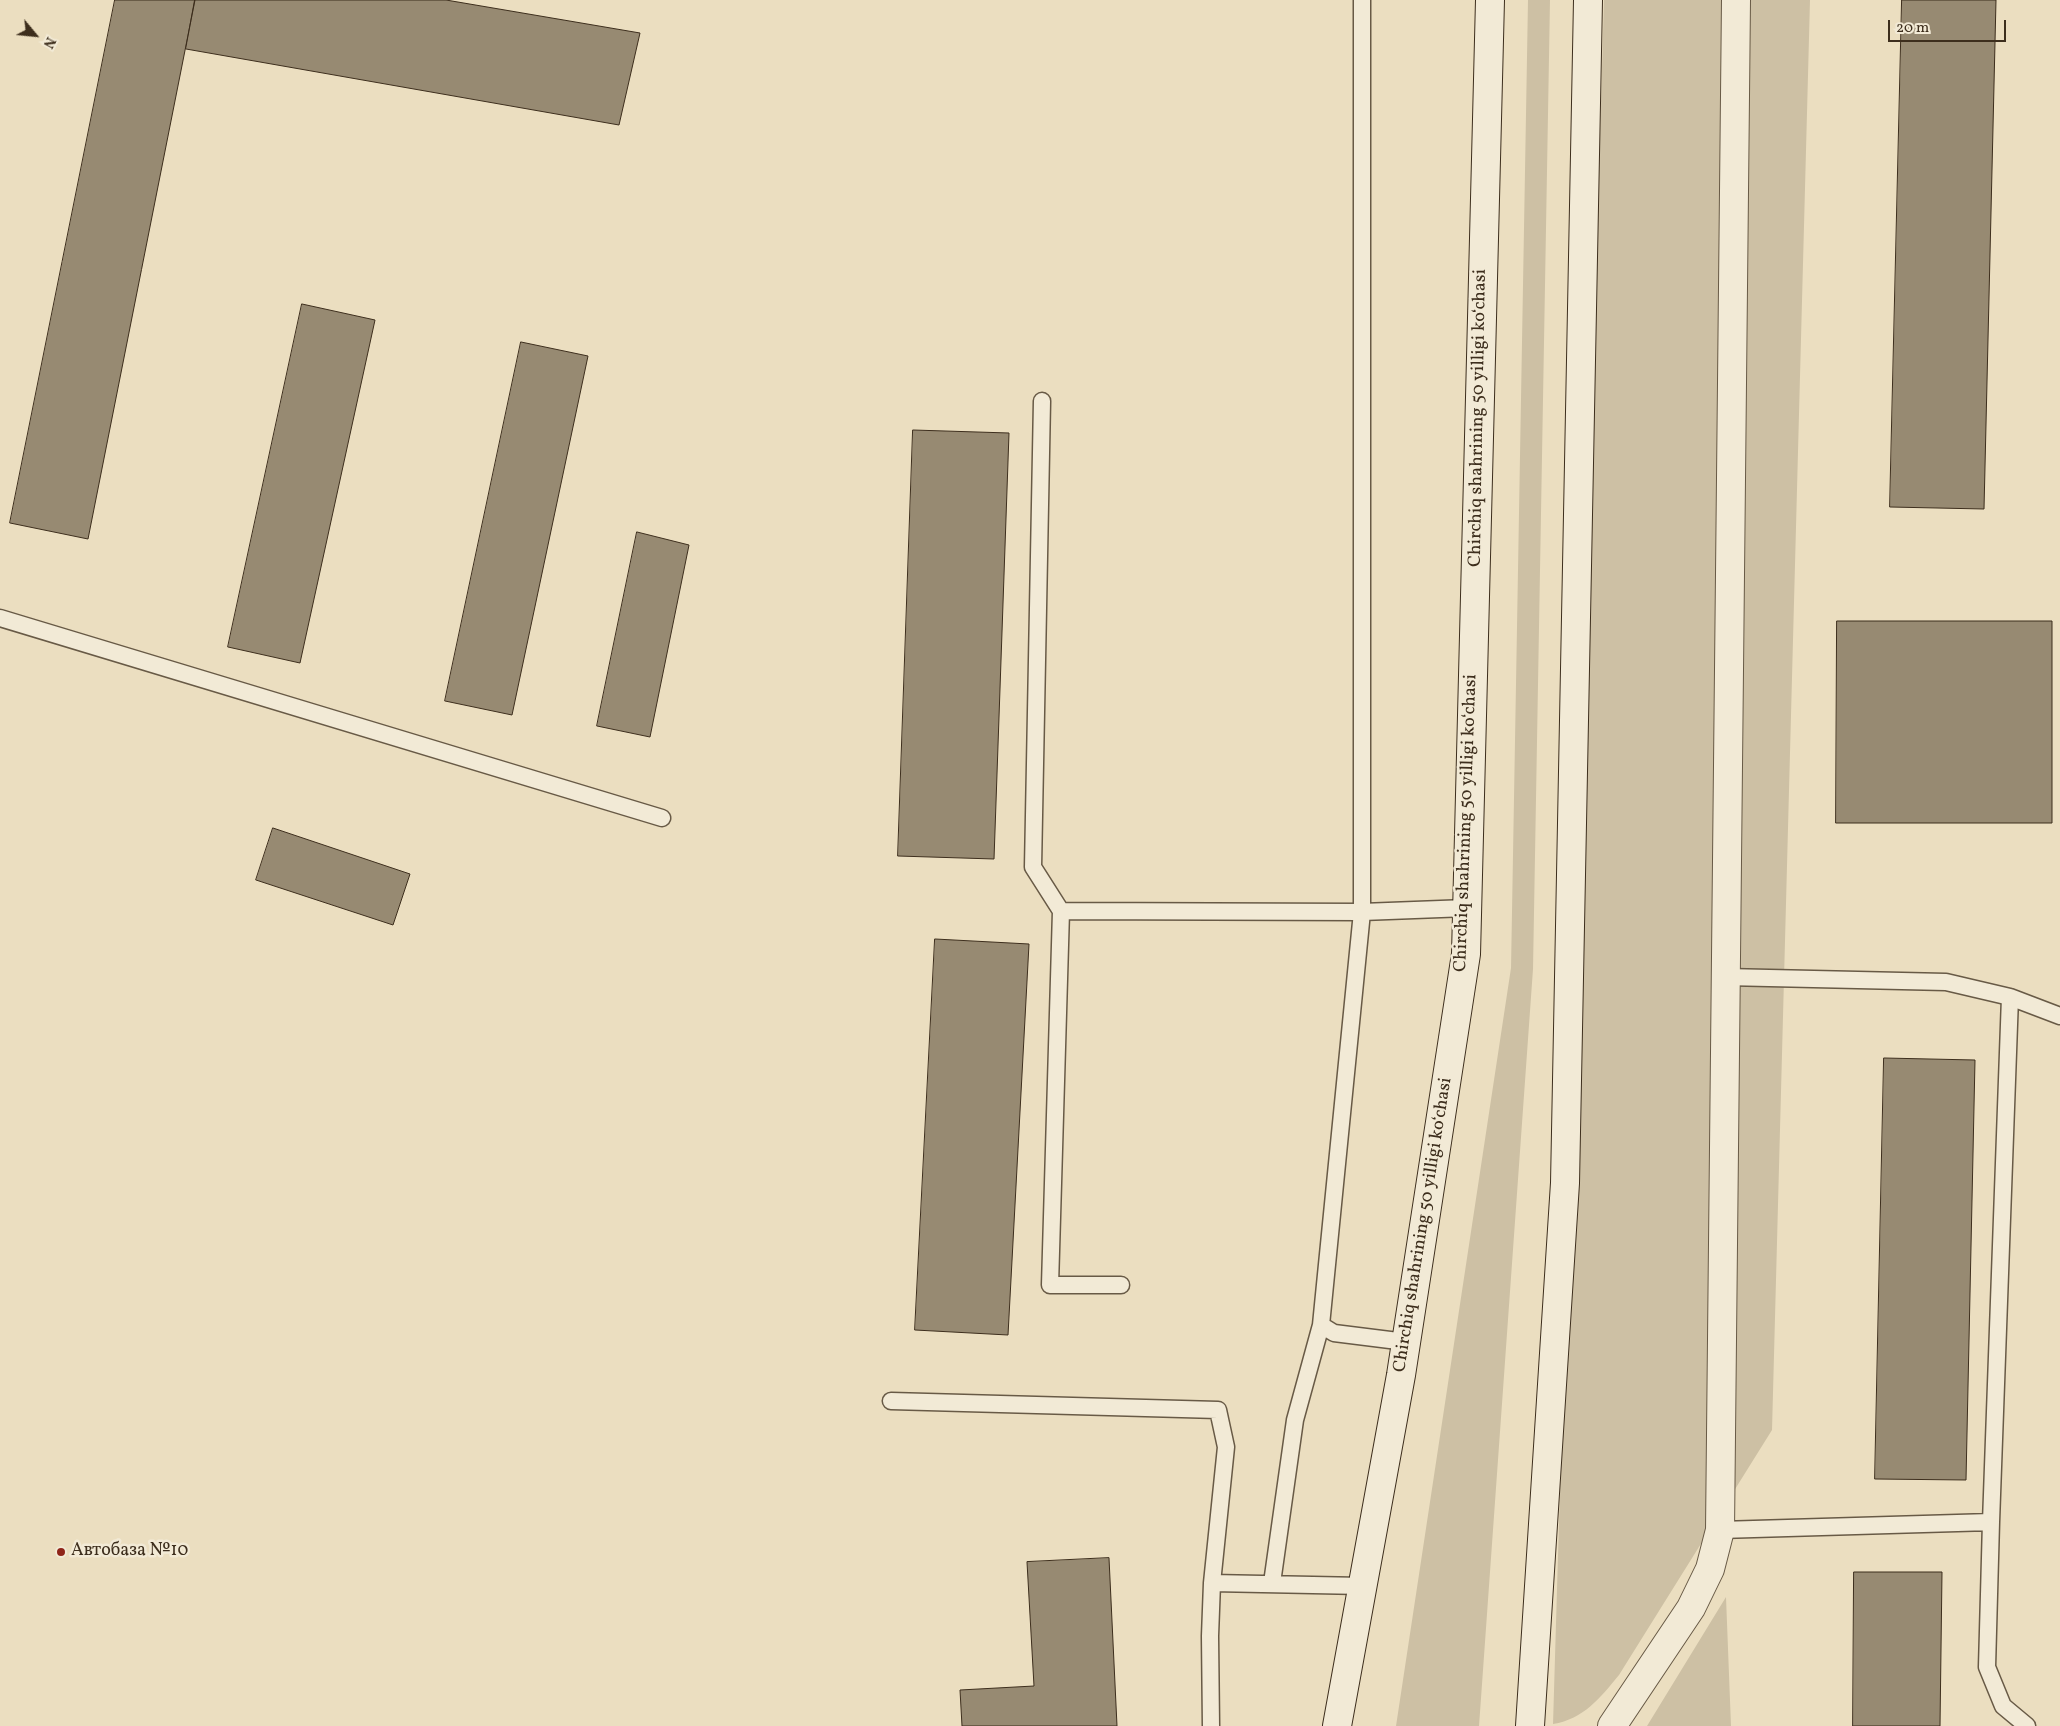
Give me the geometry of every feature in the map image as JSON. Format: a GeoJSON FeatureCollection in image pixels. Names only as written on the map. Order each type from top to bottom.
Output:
{"type":"FeatureCollection","features":[{"type":"Feature","properties":{"kind":"main road","name":"Chirchiq shahrining 50 yilligi koʻchasi"},"geometry":{"type":"LineString","coordinates":[[1338,1726],[1406,1342],[1466,954],[1490,0]]}},
{"type":"Feature","properties":{"kind":"main road"},"geometry":{"type":"LineString","coordinates":[[1530,1726],[1565,1183],[1588,0]]}},
{"type":"Feature","properties":{"kind":"main road"},"geometry":{"type":"LineString","coordinates":[[1612,1726],[1690,1608],[1710,1570],[1720,1530],[1736,0]]}},
{"type":"Feature","properties":{"kind":"lane"},"geometry":{"type":"LineString","coordinates":[[1272,1583],[1295,1420],[1321,1325],[1362,912],[1362,0]]}},
{"type":"Feature","properties":{"kind":"lane"},"geometry":{"type":"LineString","coordinates":[[1042,401],[1033,867],[1061,912],[1050,1286],[1120,1285]]}},
{"type":"Feature","properties":{"kind":"lane"},"geometry":{"type":"LineString","coordinates":[[0,618],[662,818]]}},
{"type":"Feature","properties":{"kind":"lane"},"geometry":{"type":"LineString","coordinates":[[1061,912],[1362,912],[1467,908]]}},
{"type":"Feature","properties":{"kind":"lane"},"geometry":{"type":"LineString","coordinates":[[1725,978],[1946,982],[2010,997],[2060,1016]]}},
{"type":"Feature","properties":{"kind":"lane"},"geometry":{"type":"LineString","coordinates":[[2010,997],[1987,1666],[2003,1706],[2027,1726]]}},
{"type":"Feature","properties":{"kind":"lane"},"geometry":{"type":"LineString","coordinates":[[1321,1325],[1334,1333],[1406,1342]]}},
{"type":"Feature","properties":{"kind":"lane"},"geometry":{"type":"LineString","coordinates":[[891,1401],[1218,1410],[1226,1447],[1212,1583],[1210,1636],[1211,1726]]}},
{"type":"Feature","properties":{"kind":"lane"},"geometry":{"type":"LineString","coordinates":[[1720,1530],[1991,1522]]}},
{"type":"Feature","properties":{"kind":"lane"},"geometry":{"type":"LineString","coordinates":[[1212,1583],[1363,1586]]}},
{"type":"Feature","properties":{"kind":"shaded area"},"geometry":{"type":"Polygon","coordinates":[[[1528,0],[1550,0],[1533,969],[1479,1726],[1396,1726],[1511,968],[1528,0]]]}},
{"type":"Feature","properties":{"kind":"shaded area"},"geometry":{"type":"Polygon","coordinates":[[[1604,0],[1810,0],[1772,1430],[1619,1675],[1598,1699],[1582,1712],[1574,1717],[1553,1724],[1604,0]]]}},
{"type":"Feature","properties":{"kind":"shaded area"},"geometry":{"type":"Polygon","coordinates":[[[1726,1597],[1731,1726],[1647,1726],[1726,1597]]]}},
{"type":"Feature","properties":{"kind":"building"},"geometry":{"type":"Polygon","coordinates":[[[115,0],[195,0],[88,539],[10,523],[115,0]]]}},
{"type":"Feature","properties":{"kind":"building"},"geometry":{"type":"Polygon","coordinates":[[[195,0],[446,0],[640,33],[619,125],[186,49],[195,0]]]}},
{"type":"Feature","properties":{"kind":"building"},"geometry":{"type":"Polygon","coordinates":[[[1902,0],[1996,0],[1984,509],[1890,507],[1902,0]]]}},
{"type":"Feature","properties":{"kind":"building"},"geometry":{"type":"Polygon","coordinates":[[[302,304],[375,320],[300,663],[228,647],[302,304]]]}},
{"type":"Feature","properties":{"kind":"building"},"geometry":{"type":"Polygon","coordinates":[[[521,342],[588,356],[512,715],[445,701],[521,342]]]}},
{"type":"Feature","properties":{"kind":"building"},"geometry":{"type":"Polygon","coordinates":[[[913,430],[1009,433],[994,859],[898,856],[913,430]]]}},
{"type":"Feature","properties":{"kind":"building"},"geometry":{"type":"Polygon","coordinates":[[[637,532],[689,545],[650,737],[597,726],[637,532]]]}},
{"type":"Feature","properties":{"kind":"building"},"geometry":{"type":"Polygon","coordinates":[[[1837,621],[2052,621],[2052,823],[1836,823],[1837,621]]]}},
{"type":"Feature","properties":{"kind":"building"},"geometry":{"type":"Polygon","coordinates":[[[273,828],[410,874],[393,925],[256,880],[273,828]]]}},
{"type":"Feature","properties":{"kind":"building"},"geometry":{"type":"Polygon","coordinates":[[[935,939],[1029,944],[1008,1335],[915,1330],[935,939]]]}},
{"type":"Feature","properties":{"kind":"building"},"geometry":{"type":"Polygon","coordinates":[[[1884,1058],[1975,1060],[1966,1480],[1875,1479],[1884,1058]]]}},
{"type":"Feature","properties":{"kind":"building"},"geometry":{"type":"Polygon","coordinates":[[[1109,1558],[1117,1726],[962,1726],[960,1690],[1034,1686],[1027,1562],[1109,1558]]]}},
{"type":"Feature","properties":{"kind":"building"},"geometry":{"type":"Polygon","coordinates":[[[1854,1572],[1942,1572],[1940,1726],[1853,1726],[1854,1572]]]}},
{"type":"Feature","properties":{"kind":"place","name":"Автобаза №10"},"geometry":{"type":"Point","coordinates":[61,1552]}}]}
